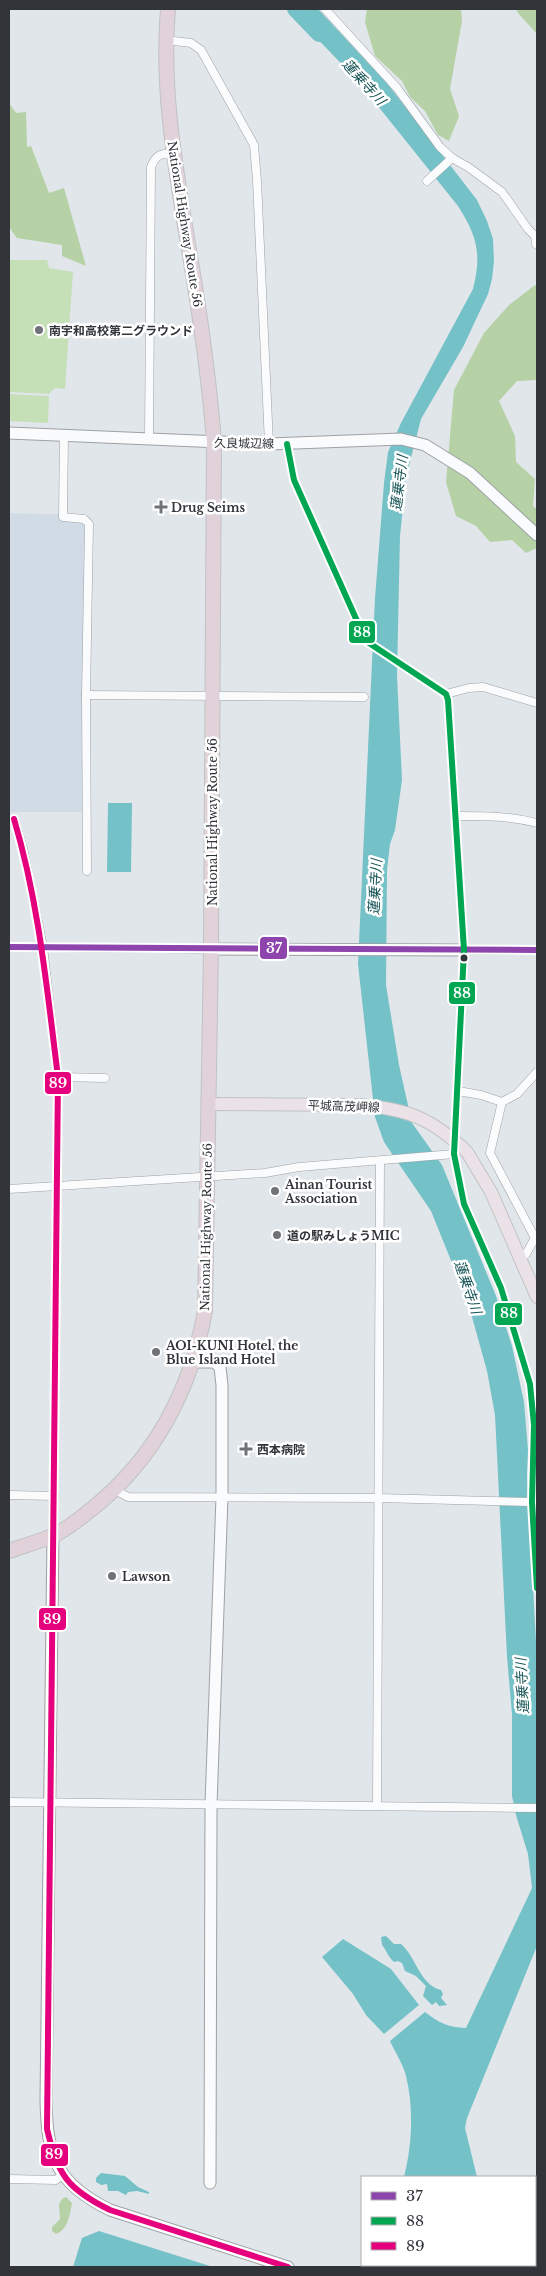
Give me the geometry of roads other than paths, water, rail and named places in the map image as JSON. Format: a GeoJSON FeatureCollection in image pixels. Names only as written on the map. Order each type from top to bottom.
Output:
{"type":"FeatureCollection","features":[{"type":"Feature","properties":{"kind":"highway","name":"National Highway Route 56"},"geometry":{"type":"LineString","coordinates":[[9,1551],[53,1536],[75,1523],[115,1490],[165,1427],[193,1362],[205,1311],[211,948],[214,442],[209,373],[173,153],[168,107],[166,40],[168,9]]}},
{"type":"Feature","properties":{"kind":"main road","name":"久良城辺線"},"geometry":{"type":"LineString","coordinates":[[9,433],[269,444],[401,439],[425,445],[470,473],[537,535]]}},
{"type":"Feature","properties":{"kind":"main road"},"geometry":{"type":"LineString","coordinates":[[211,948],[464,950]]}},
{"type":"Feature","properties":{"kind":"main road","name":"平城高茂岬線"},"geometry":{"type":"LineString","coordinates":[[208,1104],[359,1105],[405,1111],[427,1120],[447,1133],[491,1192],[537,1297]]}},
{"type":"Feature","properties":{"kind":"main road"},"geometry":{"type":"LineString","coordinates":[[193,1362],[214,1362],[220,1366],[222,1497],[211,1805],[210,2183]]}},
{"type":"Feature","properties":{"kind":"main road"},"geometry":{"type":"LineString","coordinates":[[53,1536],[46,2129],[53,2158],[69,2184],[90,2200],[110,2210],[288,2267]]}},
{"type":"Feature","properties":{"kind":"street"},"geometry":{"type":"LineString","coordinates":[[325,9],[397,88],[451,160],[468,167],[502,192],[535,236],[536,244]]}},
{"type":"Feature","properties":{"kind":"street"},"geometry":{"type":"LineString","coordinates":[[166,40],[191,43],[201,50],[254,144],[269,444]]}},
{"type":"Feature","properties":{"kind":"street"},"geometry":{"type":"LineString","coordinates":[[149,440],[151,166],[154,158],[160,154],[173,153]]}},
{"type":"Feature","properties":{"kind":"street"},"geometry":{"type":"LineString","coordinates":[[428,180],[451,160]]}},
{"type":"Feature","properties":{"kind":"street"},"geometry":{"type":"LineString","coordinates":[[64,435],[63,517],[84,519],[89,524],[86,695],[87,871]]}},
{"type":"Feature","properties":{"kind":"street"},"geometry":{"type":"LineString","coordinates":[[287,444],[294,480],[369,645],[446,694],[469,688],[483,687],[537,703]]}},
{"type":"Feature","properties":{"kind":"street"},"geometry":{"type":"LineString","coordinates":[[446,694],[457,816],[464,950],[458,1092],[464,1204],[501,1288],[530,1384],[534,1424],[529,1502],[537,1588]]}},
{"type":"Feature","properties":{"kind":"street"},"geometry":{"type":"LineString","coordinates":[[86,695],[364,697]]}},
{"type":"Feature","properties":{"kind":"street"},"geometry":{"type":"LineString","coordinates":[[457,816],[519,818],[537,823]]}},
{"type":"Feature","properties":{"kind":"street"},"geometry":{"type":"LineString","coordinates":[[14,819],[23,848],[42,947],[58,1077],[53,1536]]}},
{"type":"Feature","properties":{"kind":"street"},"geometry":{"type":"LineString","coordinates":[[9,948],[211,948]]}},
{"type":"Feature","properties":{"kind":"street"},"geometry":{"type":"LineString","coordinates":[[464,950],[537,950]]}},
{"type":"Feature","properties":{"kind":"street"},"geometry":{"type":"LineString","coordinates":[[458,1092],[481,1095],[502,1102],[517,1094],[537,1072]]}},
{"type":"Feature","properties":{"kind":"street"},"geometry":{"type":"LineString","coordinates":[[58,1077],[105,1078]]}},
{"type":"Feature","properties":{"kind":"street"},"geometry":{"type":"LineString","coordinates":[[502,1102],[490,1153],[535,1238],[526,1254]]}},
{"type":"Feature","properties":{"kind":"street"},"geometry":{"type":"LineString","coordinates":[[9,1189],[208,1177],[461,1153]]}},
{"type":"Feature","properties":{"kind":"street"},"geometry":{"type":"LineString","coordinates":[[376,1806],[383,1161]]}},
{"type":"Feature","properties":{"kind":"street"},"geometry":{"type":"LineString","coordinates":[[115,1490],[128,1497],[378,1498],[529,1502]]}},
{"type":"Feature","properties":{"kind":"street"},"geometry":{"type":"LineString","coordinates":[[9,1494],[54,1496]]}},
{"type":"Feature","properties":{"kind":"street"},"geometry":{"type":"LineString","coordinates":[[9,1802],[537,1808]]}},
{"type":"Feature","properties":{"kind":"street"},"geometry":{"type":"LineString","coordinates":[[9,2179],[56,2180],[62,2175]]}},
{"type":"Feature","properties":{"kind":"water"},"geometry":{"type":"Polygon","coordinates":[[[302,9],[318,9],[386,82],[477,200],[493,239],[494,261],[488,294],[463,347],[421,419],[406,477],[400,536],[397,675],[402,780],[387,870],[386,985],[399,1065],[412,1123],[442,1165],[496,1296],[512,1346],[524,1402],[528,1450],[527,1475],[537,1660],[537,1946],[467,2118],[465,2128],[477,2176],[404,2176],[409,2153],[411,2127],[409,2088],[405,2072],[390,2041],[425,2012],[444,2024],[466,2028],[532,1888],[528,1854],[512,1796],[512,1714],[507,1657],[495,1415],[487,1371],[469,1306],[448,1253],[431,1211],[384,1142],[375,1117],[358,964],[375,598],[388,452],[401,423],[473,289],[476,277],[477,255],[470,227],[458,206],[357,80],[306,27],[302,9]]]}},
{"type":"Feature","properties":{"kind":"water"},"geometry":{"type":"Polygon","coordinates":[[[108,803],[132,803],[131,872],[107,872],[108,803]]]}},
{"type":"Feature","properties":{"kind":"water"},"geometry":{"type":"Polygon","coordinates":[[[386,1936],[394,1944],[401,1944],[428,1982],[441,1990],[443,1994],[441,1998],[447,2005],[439,2006],[436,2002],[432,2005],[423,1996],[426,1986],[416,1976],[405,1971],[402,1963],[394,1962],[390,1958],[382,1945],[381,1937],[386,1936]]]}},
{"type":"Feature","properties":{"kind":"water"},"geometry":{"type":"Polygon","coordinates":[[[343,1939],[391,1969],[419,2005],[384,2034],[366,2015],[353,1994],[322,1957],[343,1939]]]}},
{"type":"Feature","properties":{"kind":"water"},"geometry":{"type":"Polygon","coordinates":[[[101,2173],[125,2176],[138,2187],[149,2192],[149,2194],[137,2191],[128,2192],[126,2195],[118,2191],[108,2191],[107,2184],[101,2185],[96,2182],[96,2178],[101,2173]]]}},
{"type":"Feature","properties":{"kind":"water"},"geometry":{"type":"Polygon","coordinates":[[[99,2231],[213,2267],[73,2267],[82,2238],[99,2231]]]}},
{"type":"Feature","properties":{"kind":"water"},"geometry":{"type":"Polygon","coordinates":[[[380,2266],[496,2266],[496,2267],[380,2266]]]}},
{"type":"Feature","properties":{"kind":"waterway","name":"蓮乗寺川"},"geometry":{"type":"LineString","coordinates":[[295,9],[319,34]]}},
{"type":"Feature","properties":{"kind":"place","name":"南宇和高校第二グラウンド"},"geometry":{"type":"Point","coordinates":[39,330]}},
{"type":"Feature","properties":{"kind":"place","name":"Drug Seims"},"geometry":{"type":"Point","coordinates":[161,507]}},
{"type":"Feature","properties":{"kind":"place","name":"Ainan Tourist Association"},"geometry":{"type":"Point","coordinates":[275,1191]}},
{"type":"Feature","properties":{"kind":"place","name":"道の駅みしょうMIC"},"geometry":{"type":"Point","coordinates":[277,1235]}},
{"type":"Feature","properties":{"kind":"place","name":"AOI-KUNI Hotel, the Blue Island Hotel"},"geometry":{"type":"Point","coordinates":[156,1352]}},
{"type":"Feature","properties":{"kind":"place","name":"西本病院"},"geometry":{"type":"Point","coordinates":[246,1449]}},
{"type":"Feature","properties":{"kind":"place","name":"Lawson"},"geometry":{"type":"Point","coordinates":[112,1576]}}]}
